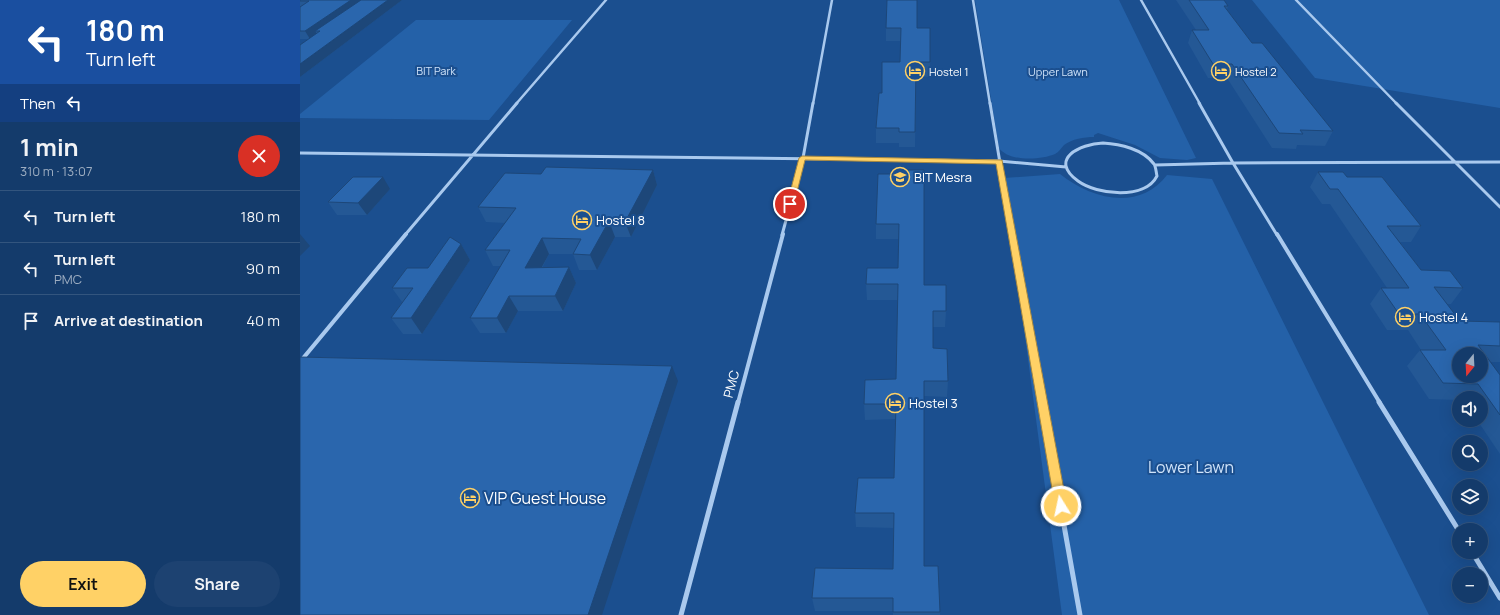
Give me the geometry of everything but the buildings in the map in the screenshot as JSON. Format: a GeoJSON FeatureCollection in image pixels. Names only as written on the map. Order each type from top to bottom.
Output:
{"type":"FeatureCollection","features":[{"type":"Feature","properties":{"kind":"street"},"geometry":{"type":"LineString","coordinates":[[300,362],[472,155],[606,0]]}},
{"type":"Feature","properties":{"kind":"street","name":"PMC"},"geometry":{"type":"LineString","coordinates":[[681,615],[802,158],[832,0]]}},
{"type":"Feature","properties":{"kind":"street"},"geometry":{"type":"LineString","coordinates":[[973,0],[999,162],[1080,615]]}},
{"type":"Feature","properties":{"kind":"street"},"geometry":{"type":"LineString","coordinates":[[1142,0],[1233,163],[1453,523]]}},
{"type":"Feature","properties":{"kind":"street"},"geometry":{"type":"LineString","coordinates":[[1296,0],[1500,207]]}},
{"type":"Feature","properties":{"kind":"street"},"geometry":{"type":"LineString","coordinates":[[1101,143],[1118,144],[1135,150],[1148,157],[1155,165],[1157,176],[1151,185],[1139,191],[1122,193],[1103,191],[1086,185],[1073,177],[1066,167],[1067,157],[1074,150],[1086,145],[1101,143]]}},
{"type":"Feature","properties":{"kind":"street"},"geometry":{"type":"LineString","coordinates":[[300,153],[802,158],[999,162],[1066,167]]}},
{"type":"Feature","properties":{"kind":"street"},"geometry":{"type":"LineString","coordinates":[[1155,165],[1453,161],[1500,162]]}},
{"type":"Feature","properties":{"kind":"street"},"geometry":{"type":"LineString","coordinates":[[1476,559],[1500,598]]}},
{"type":"Feature","properties":{"kind":"green space","name":"Upper Lawn"},"geometry":{"type":"Polygon","coordinates":[[[975,0],[1119,0],[1196,158],[1187,160],[1160,158],[1135,145],[1098,133],[1094,135],[1094,137],[1071,141],[1064,145],[1055,154],[1042,158],[1017,158],[1004,153],[999,148],[975,0]]]}},
{"type":"Feature","properties":{"kind":"green space"},"geometry":{"type":"Polygon","coordinates":[[[1252,0],[1500,0],[1500,108],[1315,78],[1252,0]]]}},
{"type":"Feature","properties":{"kind":"green space","name":"BIT Park"},"geometry":{"type":"Polygon","coordinates":[[[416,20],[572,20],[489,120],[300,118],[300,114],[416,20]]]}},
{"type":"Feature","properties":{"kind":"green space","name":"Lower Lawn"},"geometry":{"type":"Polygon","coordinates":[[[1060,174],[1072,183],[1086,190],[1115,198],[1129,198],[1143,194],[1156,187],[1167,175],[1212,179],[1429,615],[1062,615],[1004,178],[1060,174]]]}},
{"type":"Feature","properties":{"kind":"place","name":"Hostel 1"},"geometry":{"type":"Point","coordinates":[915,71]}},
{"type":"Feature","properties":{"kind":"place","name":"Hostel 2"},"geometry":{"type":"Point","coordinates":[1221,71]}},
{"type":"Feature","properties":{"kind":"place","name":"BIT Mesra"},"geometry":{"type":"Point","coordinates":[900,177]}},
{"type":"Feature","properties":{"kind":"place","name":"Hostel 8"},"geometry":{"type":"Point","coordinates":[582,220]}},
{"type":"Feature","properties":{"kind":"place","name":"Hostel 4"},"geometry":{"type":"Point","coordinates":[1405,317]}},
{"type":"Feature","properties":{"kind":"place","name":"Hostel 3"},"geometry":{"type":"Point","coordinates":[895,403]}},
{"type":"Feature","properties":{"kind":"place","name":"VIP Guest House"},"geometry":{"type":"Point","coordinates":[470,498]}},
{"type":"Feature","properties":{"kind":"route"},"geometry":{"type":"LineString","coordinates":[[790,204],[802,158],[999,162],[1061,506]]}}]}
